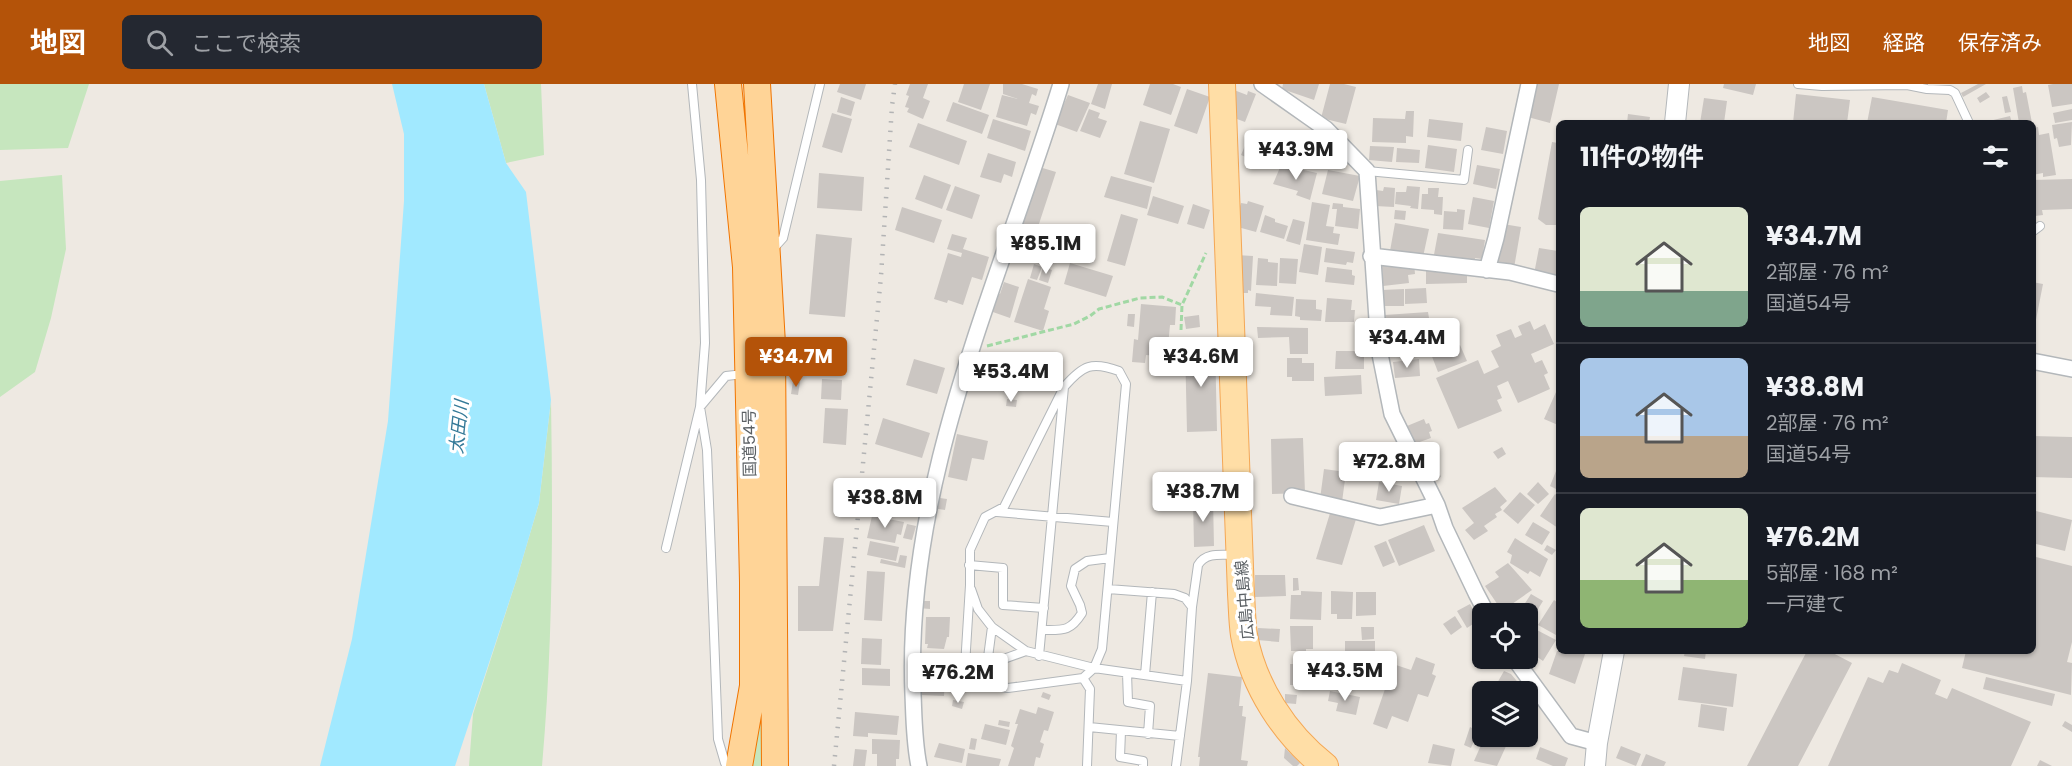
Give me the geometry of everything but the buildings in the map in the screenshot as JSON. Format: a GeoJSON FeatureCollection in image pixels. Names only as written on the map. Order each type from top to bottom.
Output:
{"type":"FeatureCollection","features":[{"type":"Feature","properties":{"kind":"highway","name":"国道54号"},"geometry":{"type":"LineString","coordinates":[[728,84],[746,267],[753,582],[753,686],[732,764]]}},
{"type":"Feature","properties":{"kind":"highway","name":"国道54号"},"geometry":{"type":"LineString","coordinates":[[757,84],[772,356],[777,725],[775,766]]}},
{"type":"Feature","properties":{"kind":"main road","name":"広島中島線"},"geometry":{"type":"LineString","coordinates":[[1222,84],[1244,635],[1264,693],[1283,724],[1325,766]]}},
{"type":"Feature","properties":{"kind":"street"},"geometry":{"type":"LineString","coordinates":[[918,766],[912,665],[913,611],[934,482],[973,346],[1061,84]]}},
{"type":"Feature","properties":{"kind":"street"},"geometry":{"type":"LineString","coordinates":[[1263,84],[1326,129],[1367,171],[1379,349],[1392,414],[1482,603]]}},
{"type":"Feature","properties":{"kind":"street"},"geometry":{"type":"LineString","coordinates":[[1486,270],[1496,238],[1529,84]]}},
{"type":"Feature","properties":{"kind":"street"},"geometry":{"type":"LineString","coordinates":[[1675,120],[1679,84]]}},
{"type":"Feature","properties":{"kind":"street"},"geometry":{"type":"LineString","coordinates":[[1371,256],[1510,272],[1556,284]]}},
{"type":"Feature","properties":{"kind":"street"},"geometry":{"type":"LineString","coordinates":[[2036,362],[2072,369]]}},
{"type":"Feature","properties":{"kind":"street"},"geometry":{"type":"LineString","coordinates":[[1292,496],[1380,517],[1437,505]]}},
{"type":"Feature","properties":{"kind":"street"},"geometry":{"type":"LineString","coordinates":[[1596,766],[1597,743],[1613,654]]}},
{"type":"Feature","properties":{"kind":"street"},"geometry":{"type":"LineString","coordinates":[[1522,669],[1571,736],[1597,743]]}},
{"type":"Feature","properties":{"kind":"lane"},"geometry":{"type":"LineString","coordinates":[[666,548],[700,407],[705,343],[701,180],[692,84]]}},
{"type":"Feature","properties":{"kind":"lane"},"geometry":{"type":"LineString","coordinates":[[766,256],[783,238],[820,84]]}},
{"type":"Feature","properties":{"kind":"lane"},"geometry":{"type":"LineString","coordinates":[[1797,84],[1822,86],[1907,84],[1927,89],[1950,90],[1955,93],[1968,120]]}},
{"type":"Feature","properties":{"kind":"lane"},"geometry":{"type":"LineString","coordinates":[[1367,171],[1464,180],[1468,150]]}},
{"type":"Feature","properties":{"kind":"lane"},"geometry":{"type":"LineString","coordinates":[[2036,229],[2040,226]]}},
{"type":"Feature","properties":{"kind":"lane"},"geometry":{"type":"LineString","coordinates":[[1089,366],[1105,366],[1119,371],[1126,384],[1102,649],[1094,668],[1083,678],[1008,688],[973,683],[965,666],[970,550],[986,518],[995,512],[1004,507],[1064,387],[1079,370],[1089,366]]}},
{"type":"Feature","properties":{"kind":"lane"},"geometry":{"type":"LineString","coordinates":[[732,764],[718,739],[707,450],[700,407],[726,376],[748,373]]}},
{"type":"Feature","properties":{"kind":"lane"},"geometry":{"type":"LineString","coordinates":[[1039,656],[1064,387]]}},
{"type":"Feature","properties":{"kind":"lane"},"geometry":{"type":"LineString","coordinates":[[995,512],[1113,522]]}},
{"type":"Feature","properties":{"kind":"lane"},"geometry":{"type":"LineString","coordinates":[[1176,766],[1188,681],[1192,607],[1198,565],[1207,556],[1240,555]]}},
{"type":"Feature","properties":{"kind":"lane"},"geometry":{"type":"LineString","coordinates":[[1042,630],[1064,630],[1074,625],[1082,613],[1071,586],[1075,569],[1088,561],[1110,558]]}},
{"type":"Feature","properties":{"kind":"lane"},"geometry":{"type":"LineString","coordinates":[[969,565],[1003,568],[1003,605],[1044,608]]}},
{"type":"Feature","properties":{"kind":"lane"},"geometry":{"type":"LineString","coordinates":[[970,585],[978,609],[993,627],[1026,651],[1094,668],[1188,681]]}},
{"type":"Feature","properties":{"kind":"lane"},"geometry":{"type":"LineString","coordinates":[[1108,589],[1174,594],[1185,598],[1192,607]]}},
{"type":"Feature","properties":{"kind":"lane"},"geometry":{"type":"LineString","coordinates":[[1145,675],[1152,592]]}},
{"type":"Feature","properties":{"kind":"lane"},"geometry":{"type":"LineString","coordinates":[[993,627],[987,665],[1026,651]]}},
{"type":"Feature","properties":{"kind":"lane"},"geometry":{"type":"LineString","coordinates":[[1127,673],[1128,702],[1150,706],[1148,734]]}},
{"type":"Feature","properties":{"kind":"lane"},"geometry":{"type":"LineString","coordinates":[[1083,678],[1090,689],[1087,766]]}},
{"type":"Feature","properties":{"kind":"lane"},"geometry":{"type":"LineString","coordinates":[[1089,727],[1180,736]]}},
{"type":"Feature","properties":{"kind":"lane"},"geometry":{"type":"LineString","coordinates":[[1121,731],[1120,757],[1143,761],[1143,766]]}},
{"type":"Feature","properties":{"kind":"path"},"geometry":{"type":"LineString","coordinates":[[1181,330],[1182,304],[1207,253]]}},
{"type":"Feature","properties":{"kind":"path"},"geometry":{"type":"LineString","coordinates":[[973,346],[993,346],[1059,329],[1074,324],[1099,309],[1140,298],[1162,297],[1182,304]]}},
{"type":"Feature","properties":{"kind":"green space"},"geometry":{"type":"Polygon","coordinates":[[[0,84],[89,84],[68,148],[0,150],[0,84]]]}},
{"type":"Feature","properties":{"kind":"green space"},"geometry":{"type":"Polygon","coordinates":[[[484,84],[541,84],[544,155],[506,163],[484,84]]]}},
{"type":"Feature","properties":{"kind":"green space"},"geometry":{"type":"Polygon","coordinates":[[[62,175],[66,249],[51,318],[35,372],[0,397],[0,181],[62,175]]]}},
{"type":"Feature","properties":{"kind":"green space"},"geometry":{"type":"Polygon","coordinates":[[[551,400],[551,583],[542,766],[469,766],[473,714],[539,503],[551,400]]]}},
{"type":"Feature","properties":{"kind":"green space"},"geometry":{"type":"Polygon","coordinates":[[[763,662],[765,766],[750,766],[763,662]]]}},
{"type":"Feature","properties":{"kind":"water","name":"太田川"},"geometry":{"type":"Polygon","coordinates":[[[392,84],[484,84],[506,163],[526,192],[551,400],[539,503],[517,578],[455,766],[320,766],[352,639],[388,421],[404,201],[404,134],[392,84]]]}},
{"type":"Feature","properties":{"kind":"railway"},"geometry":{"type":"LineString","coordinates":[[834,766],[881,276],[895,84]]}}]}
